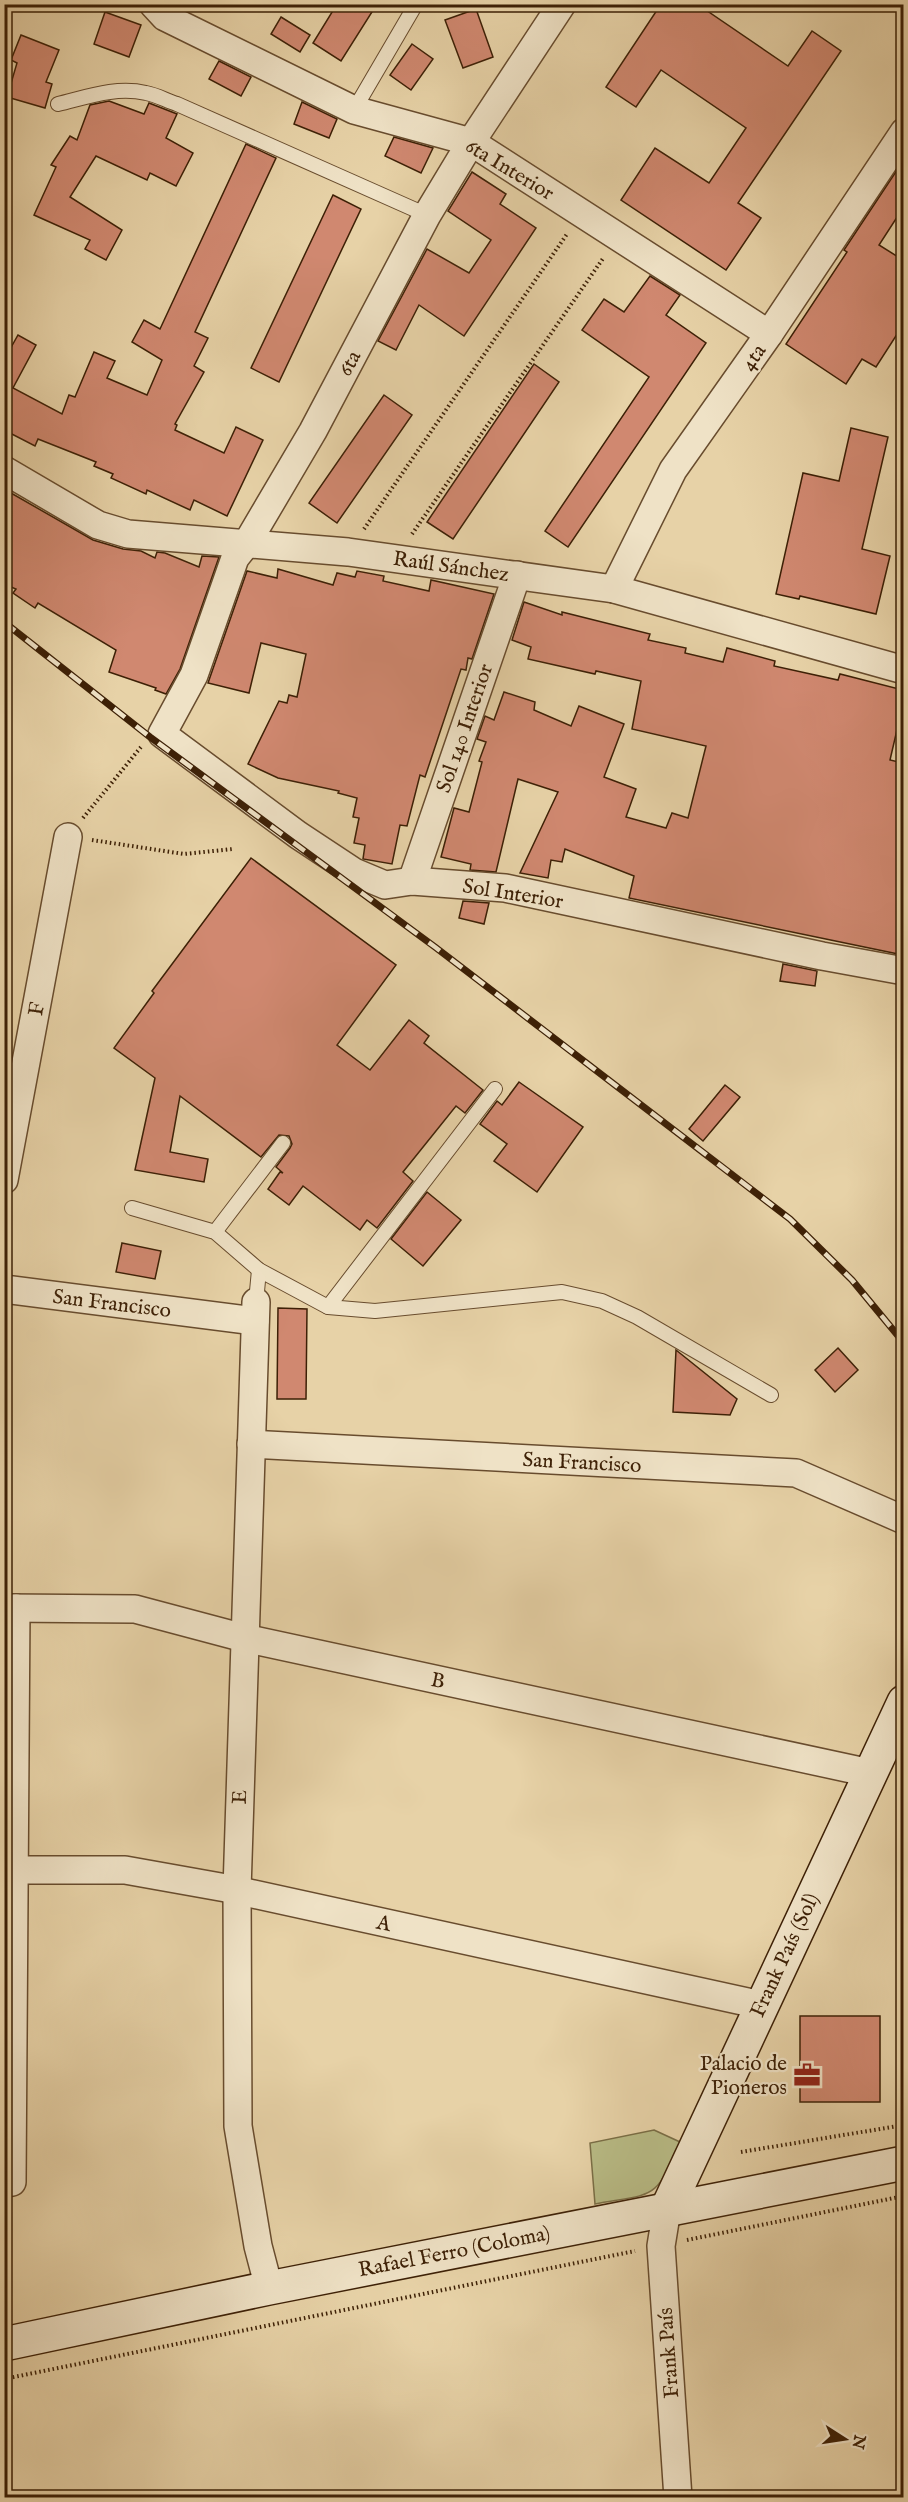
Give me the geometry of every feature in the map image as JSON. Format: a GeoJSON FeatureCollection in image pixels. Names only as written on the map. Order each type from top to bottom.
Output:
{"type":"FeatureCollection","features":[{"type":"Feature","properties":{"kind":"main road","name":"Frank País (Sol)"},"geometry":{"type":"LineString","coordinates":[[667,2209],[903,1702]]}},
{"type":"Feature","properties":{"kind":"main road","name":"Rafael Ferro (Coloma)"},"geometry":{"type":"LineString","coordinates":[[4,2344],[269,2288],[903,2163]]}},
{"type":"Feature","properties":{"kind":"street","name":"6ta"},"geometry":{"type":"LineString","coordinates":[[162,734],[194,675],[230,568],[314,431],[427,215],[471,142],[562,4]]}},
{"type":"Feature","properties":{"kind":"street","name":"6ta Interior"},"geometry":{"type":"LineString","coordinates":[[159,11],[354,111],[471,142],[769,334]]}},
{"type":"Feature","properties":{"kind":"street","name":"4ta"},"geometry":{"type":"LineString","coordinates":[[615,589],[673,470],[769,334],[903,132]]}},
{"type":"Feature","properties":{"kind":"street","name":"Raúl Sánchez"},"geometry":{"type":"LineString","coordinates":[[4,470],[98,525],[128,534],[348,552],[615,589],[903,670]]}},
{"type":"Feature","properties":{"kind":"street","name":"Sol 140 Interior"},"geometry":{"type":"LineString","coordinates":[[412,881],[517,575]]}},
{"type":"Feature","properties":{"kind":"street","name":"Sol Interior"},"geometry":{"type":"LineString","coordinates":[[162,734],[297,835],[354,872],[385,885],[412,881],[505,888],[822,956],[903,971]]}},
{"type":"Feature","properties":{"kind":"street","name":"F"},"geometry":{"type":"LineString","coordinates":[[4,1180],[68,837]]}},
{"type":"Feature","properties":{"kind":"street","name":"San Francisco"},"geometry":{"type":"LineString","coordinates":[[4,1289],[256,1312]]}},
{"type":"Feature","properties":{"kind":"street","name":"E"},"geometry":{"type":"LineString","coordinates":[[256,1312],[237,1890],[238,2126],[258,2246],[269,2288]]}},
{"type":"Feature","properties":{"kind":"street","name":"San Francisco"},"geometry":{"type":"LineString","coordinates":[[251,1444],[796,1473],[903,1520]]}},
{"type":"Feature","properties":{"kind":"street","name":"B"},"geometry":{"type":"LineString","coordinates":[[10,1608],[135,1609],[244,1638],[870,1773]]}},
{"type":"Feature","properties":{"kind":"street"},"geometry":{"type":"LineString","coordinates":[[4,2183],[12,2182],[9,1870],[10,1608]]}},
{"type":"Feature","properties":{"kind":"street","name":"A"},"geometry":{"type":"LineString","coordinates":[[9,1870],[124,1870],[237,1890],[761,2004]]}},
{"type":"Feature","properties":{"kind":"street","name":"Frank País"},"geometry":{"type":"LineString","coordinates":[[667,2209],[661,2246],[678,2498]]}},
{"type":"Feature","properties":{"kind":"lane"},"geometry":{"type":"LineString","coordinates":[[354,111],[416,4]]}},
{"type":"Feature","properties":{"kind":"lane"},"geometry":{"type":"LineString","coordinates":[[58,104],[97,93],[123,91],[146,93],[177,104],[427,215]]}},
{"type":"Feature","properties":{"kind":"lane"},"geometry":{"type":"LineString","coordinates":[[328,1307],[495,1089]]}},
{"type":"Feature","properties":{"kind":"lane"},"geometry":{"type":"LineString","coordinates":[[215,1232],[283,1143]]}},
{"type":"Feature","properties":{"kind":"lane"},"geometry":{"type":"LineString","coordinates":[[132,1208],[215,1232],[259,1270],[328,1307],[375,1311],[562,1292],[602,1301],[637,1317],[771,1395]]}},
{"type":"Feature","properties":{"kind":"lane"},"geometry":{"type":"LineString","coordinates":[[256,1312],[259,1270]]}},
{"type":"Feature","properties":{"kind":"path"},"geometry":{"type":"LineString","coordinates":[[348,552],[582,213]]}},
{"type":"Feature","properties":{"kind":"path"},"geometry":{"type":"LineString","coordinates":[[395,559],[618,237]]}},
{"type":"Feature","properties":{"kind":"path"},"geometry":{"type":"LineString","coordinates":[[68,837],[150,737],[162,734]]}},
{"type":"Feature","properties":{"kind":"path"},"geometry":{"type":"LineString","coordinates":[[68,837],[184,854],[233,849]]}},
{"type":"Feature","properties":{"kind":"path"},"geometry":{"type":"LineString","coordinates":[[741,2152],[903,2125]]}},
{"type":"Feature","properties":{"kind":"path"},"geometry":{"type":"LineString","coordinates":[[4,2379],[903,2196]]}},
{"type":"Feature","properties":{"kind":"green space"},"geometry":{"type":"Polygon","coordinates":[[[654,2130],[680,2142],[658,2185],[642,2195],[595,2204],[590,2143],[654,2130]]]}},
{"type":"Feature","properties":{"kind":"building"},"geometry":{"type":"Polygon","coordinates":[[[337,4],[377,4],[341,61],[313,43],[337,4]]]}},
{"type":"Feature","properties":{"kind":"building"},"geometry":{"type":"Polygon","coordinates":[[[661,4],[697,4],[788,66],[812,31],[841,51],[738,203],[761,218],[726,270],[621,200],[655,148],[709,183],[746,128],[661,70],[636,107],[606,87],[661,4]]]}},
{"type":"Feature","properties":{"kind":"building"},"geometry":{"type":"Polygon","coordinates":[[[476,9],[493,57],[463,68],[445,20],[476,9]]]}},
{"type":"Feature","properties":{"kind":"building"},"geometry":{"type":"Polygon","coordinates":[[[105,12],[141,25],[129,57],[94,44],[105,12]]]}},
{"type":"Feature","properties":{"kind":"building"},"geometry":{"type":"Polygon","coordinates":[[[281,17],[310,35],[300,52],[271,34],[281,17]]]}},
{"type":"Feature","properties":{"kind":"building"},"geometry":{"type":"Polygon","coordinates":[[[21,35],[59,50],[46,82],[52,84],[45,108],[7,97],[17,63],[11,60],[21,35]]]}},
{"type":"Feature","properties":{"kind":"building"},"geometry":{"type":"Polygon","coordinates":[[[412,44],[433,59],[411,90],[390,75],[412,44]]]}},
{"type":"Feature","properties":{"kind":"building"},"geometry":{"type":"Polygon","coordinates":[[[219,61],[251,77],[241,96],[209,79],[219,61]]]}},
{"type":"Feature","properties":{"kind":"building"},"geometry":{"type":"Polygon","coordinates":[[[109,101],[144,114],[149,103],[177,114],[166,138],[193,153],[176,186],[150,173],[147,180],[96,156],[70,197],[122,230],[106,260],[85,249],[90,240],[34,215],[56,167],[51,165],[70,136],[77,140],[90,105],[109,101]]]}},
{"type":"Feature","properties":{"kind":"building"},"geometry":{"type":"Polygon","coordinates":[[[302,102],[337,119],[329,138],[294,124],[302,102]]]}},
{"type":"Feature","properties":{"kind":"building"},"geometry":{"type":"Polygon","coordinates":[[[394,137],[433,148],[421,173],[385,156],[394,137]]]}},
{"type":"Feature","properties":{"kind":"building"},"geometry":{"type":"Polygon","coordinates":[[[246,144],[276,158],[195,332],[208,338],[194,366],[204,372],[175,424],[177,425],[175,430],[224,453],[236,427],[263,440],[227,516],[194,500],[190,510],[147,490],[146,494],[111,478],[113,474],[94,466],[96,462],[38,439],[35,446],[4,430],[4,360],[18,335],[36,345],[13,388],[62,414],[69,395],[75,397],[94,352],[115,361],[107,378],[147,395],[162,360],[132,342],[144,320],[160,329],[246,144]]]}},
{"type":"Feature","properties":{"kind":"building"},"geometry":{"type":"Polygon","coordinates":[[[903,161],[903,208],[879,245],[903,260],[903,325],[876,367],[862,359],[846,384],[786,344],[847,252],[844,250],[903,161]]]}},
{"type":"Feature","properties":{"kind":"building"},"geometry":{"type":"Polygon","coordinates":[[[472,172],[506,194],[500,204],[536,228],[464,336],[419,305],[396,350],[378,341],[427,249],[469,273],[491,240],[448,211],[472,172]]]}},
{"type":"Feature","properties":{"kind":"building"},"geometry":{"type":"Polygon","coordinates":[[[333,195],[361,209],[279,382],[251,368],[333,195]]]}},
{"type":"Feature","properties":{"kind":"building"},"geometry":{"type":"Polygon","coordinates":[[[650,276],[680,295],[666,315],[706,343],[568,547],[545,531],[649,377],[582,330],[604,299],[624,312],[650,276]]]}},
{"type":"Feature","properties":{"kind":"building"},"geometry":{"type":"Polygon","coordinates":[[[534,364],[559,382],[453,539],[427,522],[534,364]]]}},
{"type":"Feature","properties":{"kind":"building"},"geometry":{"type":"Polygon","coordinates":[[[384,395],[412,415],[337,523],[309,503],[384,395]]]}},
{"type":"Feature","properties":{"kind":"building"},"geometry":{"type":"Polygon","coordinates":[[[851,428],[888,437],[862,549],[890,556],[876,614],[800,596],[799,599],[776,594],[803,473],[839,481],[851,428]]]}},
{"type":"Feature","properties":{"kind":"building"},"geometry":{"type":"Polygon","coordinates":[[[4,489],[93,540],[123,549],[141,551],[155,558],[157,552],[165,553],[199,567],[202,556],[219,557],[180,669],[166,694],[155,690],[156,688],[109,672],[116,650],[38,603],[35,608],[13,593],[16,589],[4,584],[4,489]]]}},
{"type":"Feature","properties":{"kind":"building"},"geometry":{"type":"Polygon","coordinates":[[[278,569],[333,585],[337,573],[355,577],[357,571],[384,576],[383,581],[429,591],[431,580],[494,594],[472,659],[468,658],[466,670],[461,669],[425,777],[420,775],[407,826],[400,825],[392,864],[363,859],[365,845],[354,843],[359,818],[353,817],[357,798],[338,793],[339,791],[278,778],[248,764],[279,701],[287,703],[289,695],[297,697],[306,654],[261,643],[249,693],[208,683],[247,571],[277,578],[278,569]]]}},
{"type":"Feature","properties":{"kind":"building"},"geometry":{"type":"Polygon","coordinates":[[[524,602],[562,615],[562,612],[650,634],[648,640],[686,648],[685,653],[723,662],[727,648],[775,661],[774,666],[838,680],[840,674],[903,690],[903,704],[890,760],[903,763],[903,955],[629,898],[634,876],[565,849],[562,862],[551,860],[548,878],[520,873],[558,792],[518,779],[496,872],[470,870],[471,864],[441,857],[454,808],[469,812],[482,762],[479,761],[486,742],[477,739],[485,716],[494,720],[504,692],[535,702],[534,710],[571,726],[579,706],[624,724],[604,777],[636,789],[626,817],[666,828],[672,813],[688,818],[706,746],[632,729],[641,681],[596,671],[595,674],[528,659],[531,647],[512,640],[524,602]]]}},
{"type":"Feature","properties":{"kind":"building"},"geometry":{"type":"Polygon","coordinates":[[[251,858],[396,965],[337,1045],[370,1070],[409,1020],[429,1036],[424,1043],[483,1090],[465,1113],[456,1106],[403,1172],[413,1181],[377,1228],[367,1220],[360,1230],[303,1186],[289,1205],[268,1189],[280,1172],[283,1173],[276,1167],[292,1144],[289,1136],[279,1135],[261,1157],[180,1096],[170,1152],[208,1159],[204,1182],[135,1170],[155,1078],[114,1048],[154,993],[152,991],[251,858]]]}},
{"type":"Feature","properties":{"kind":"building"},"geometry":{"type":"Polygon","coordinates":[[[463,901],[489,903],[484,924],[459,918],[463,901]]]}},
{"type":"Feature","properties":{"kind":"building"},"geometry":{"type":"Polygon","coordinates":[[[783,964],[817,971],[815,986],[780,981],[783,964]]]}},
{"type":"Feature","properties":{"kind":"building"},"geometry":{"type":"Polygon","coordinates":[[[519,1082],[583,1127],[537,1192],[494,1161],[507,1144],[480,1124],[497,1101],[502,1105],[519,1082]]]}},
{"type":"Feature","properties":{"kind":"building"},"geometry":{"type":"Polygon","coordinates":[[[725,1085],[740,1097],[703,1141],[689,1129],[725,1085]]]}},
{"type":"Feature","properties":{"kind":"building"},"geometry":{"type":"Polygon","coordinates":[[[427,1192],[461,1220],[423,1266],[391,1239],[427,1192]]]}},
{"type":"Feature","properties":{"kind":"building"},"geometry":{"type":"Polygon","coordinates":[[[122,1243],[161,1251],[155,1279],[116,1272],[122,1243]]]}},
{"type":"Feature","properties":{"kind":"building"},"geometry":{"type":"Polygon","coordinates":[[[278,1308],[307,1309],[306,1399],[277,1399],[278,1308]]]}},
{"type":"Feature","properties":{"kind":"building"},"geometry":{"type":"Polygon","coordinates":[[[838,1348],[858,1370],[835,1392],[815,1370],[838,1348]]]}},
{"type":"Feature","properties":{"kind":"building"},"geometry":{"type":"Polygon","coordinates":[[[676,1350],[737,1399],[730,1415],[673,1412],[676,1350]]]}},
{"type":"Feature","properties":{"kind":"building"},"geometry":{"type":"Polygon","coordinates":[[[800,2016],[880,2016],[880,2102],[800,2102],[800,2016]]]}},
{"type":"Feature","properties":{"kind":"railway"},"geometry":{"type":"LineString","coordinates":[[4,622],[150,737],[435,947],[790,1219],[852,1280],[904,1343]]}},
{"type":"Feature","properties":{"kind":"place","name":"Palacio de Pioneros"},"geometry":{"type":"Point","coordinates":[807,2075]}}]}
